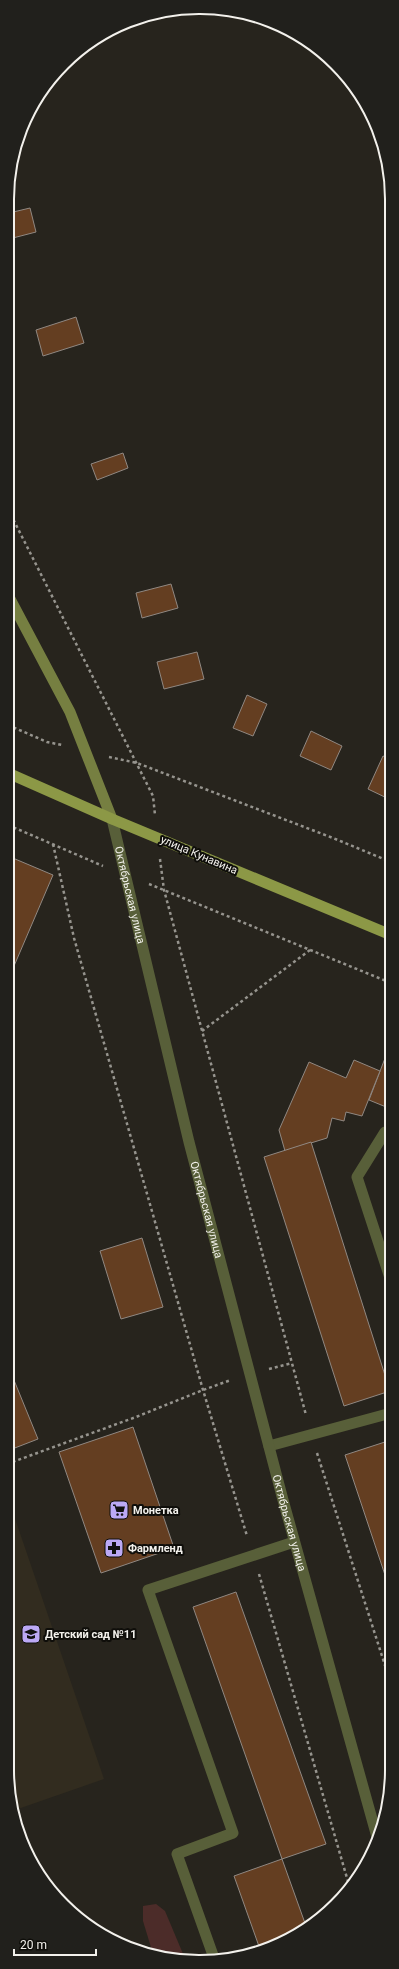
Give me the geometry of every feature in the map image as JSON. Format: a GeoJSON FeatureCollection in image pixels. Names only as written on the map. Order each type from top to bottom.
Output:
{"type":"FeatureCollection","features":[{"type":"Feature","properties":{"kind":"main road","name":"Октябрьская улица"},"geometry":{"type":"LineString","coordinates":[[14,606],[70,712],[112,819]]}},
{"type":"Feature","properties":{"kind":"main road","name":"улица Кунавина"},"geometry":{"type":"LineString","coordinates":[[14,776],[112,819],[385,933]]}},
{"type":"Feature","properties":{"kind":"street","name":"Октябрьская улица"},"geometry":{"type":"LineString","coordinates":[[112,819],[189,1142],[251,1373],[294,1542],[375,1829]]}},
{"type":"Feature","properties":{"kind":"street"},"geometry":{"type":"LineString","coordinates":[[385,1132],[357,1177],[385,1262]]}},
{"type":"Feature","properties":{"kind":"street"},"geometry":{"type":"LineString","coordinates":[[269,1446],[385,1415]]}},
{"type":"Feature","properties":{"kind":"street"},"geometry":{"type":"LineString","coordinates":[[213,1955],[177,1854],[233,1833],[148,1590],[294,1542]]}},
{"type":"Feature","properties":{"kind":"path"},"geometry":{"type":"LineString","coordinates":[[14,521],[153,796],[164,890],[311,1434],[385,1665]]}},
{"type":"Feature","properties":{"kind":"path"},"geometry":{"type":"LineString","coordinates":[[14,728],[47,742],[136,763],[333,838],[385,860]]}},
{"type":"Feature","properties":{"kind":"path"},"geometry":{"type":"LineString","coordinates":[[14,828],[126,876],[164,890],[385,981]]}},
{"type":"Feature","properties":{"kind":"path"},"geometry":{"type":"LineString","coordinates":[[52,844],[74,938],[202,1390],[291,1679],[348,1881]]}},
{"type":"Feature","properties":{"kind":"path"},"geometry":{"type":"LineString","coordinates":[[202,1031],[310,950]]}},
{"type":"Feature","properties":{"kind":"path"},"geometry":{"type":"LineString","coordinates":[[14,1462],[136,1418],[202,1390],[251,1373],[292,1363]]}},
{"type":"Feature","properties":{"kind":"shaded area","name":"Детский сад №11"},"geometry":{"type":"Polygon","coordinates":[[[14,1516],[104,1779],[18,1809],[14,1782],[14,1516]]]}},
{"type":"Feature","properties":{"kind":"shaded area"},"geometry":{"type":"Polygon","coordinates":[[[156,1904],[165,1911],[183,1954],[152,1949],[143,1921],[143,1906],[156,1904]]]}},
{"type":"Feature","properties":{"kind":"building"},"geometry":{"type":"Polygon","coordinates":[[[30,208],[36,232],[14,238],[14,212],[30,208]]]}},
{"type":"Feature","properties":{"kind":"building"},"geometry":{"type":"Polygon","coordinates":[[[76,317],[84,343],[43,356],[36,330],[76,317]]]}},
{"type":"Feature","properties":{"kind":"building"},"geometry":{"type":"Polygon","coordinates":[[[123,453],[128,468],[97,480],[91,464],[123,453]]]}},
{"type":"Feature","properties":{"kind":"building"},"geometry":{"type":"Polygon","coordinates":[[[171,584],[178,608],[142,618],[136,593],[171,584]]]}},
{"type":"Feature","properties":{"kind":"building"},"geometry":{"type":"Polygon","coordinates":[[[197,652],[204,679],[164,689],[157,662],[197,652]]]}},
{"type":"Feature","properties":{"kind":"building"},"geometry":{"type":"Polygon","coordinates":[[[247,695],[267,704],[253,736],[233,728],[247,695]]]}},
{"type":"Feature","properties":{"kind":"building"},"geometry":{"type":"Polygon","coordinates":[[[311,731],[342,746],[331,770],[300,756],[311,731]]]}},
{"type":"Feature","properties":{"kind":"building"},"geometry":{"type":"Polygon","coordinates":[[[383,756],[385,757],[385,797],[368,789],[383,756]]]}},
{"type":"Feature","properties":{"kind":"building"},"geometry":{"type":"Polygon","coordinates":[[[14,859],[53,875],[14,966],[14,859]]]}},
{"type":"Feature","properties":{"kind":"building"},"geometry":{"type":"Polygon","coordinates":[[[385,1058],[385,1107],[369,1100],[385,1058]]]}},
{"type":"Feature","properties":{"kind":"building"},"geometry":{"type":"Polygon","coordinates":[[[354,1060],[380,1071],[362,1116],[346,1112],[344,1121],[332,1118],[327,1138],[285,1151],[279,1130],[309,1062],[346,1078],[354,1060]]]}},
{"type":"Feature","properties":{"kind":"building"},"geometry":{"type":"Polygon","coordinates":[[[311,1142],[385,1375],[385,1393],[344,1406],[264,1157],[311,1142]]]}},
{"type":"Feature","properties":{"kind":"building"},"geometry":{"type":"Polygon","coordinates":[[[142,1238],[163,1307],[121,1319],[100,1251],[142,1238]]]}},
{"type":"Feature","properties":{"kind":"building"},"geometry":{"type":"Polygon","coordinates":[[[14,1380],[38,1439],[14,1448],[14,1380]]]}},
{"type":"Feature","properties":{"kind":"building"},"geometry":{"type":"Polygon","coordinates":[[[133,1427],[174,1548],[101,1573],[59,1452],[133,1427]]]}},
{"type":"Feature","properties":{"kind":"building"},"geometry":{"type":"Polygon","coordinates":[[[385,1442],[385,1575],[345,1455],[385,1442]]]}},
{"type":"Feature","properties":{"kind":"building"},"geometry":{"type":"Polygon","coordinates":[[[236,1592],[326,1844],[282,1859],[193,1607],[236,1592]]]}},
{"type":"Feature","properties":{"kind":"building"},"geometry":{"type":"Polygon","coordinates":[[[282,1859],[305,1923],[282,1936],[259,1945],[234,1876],[282,1859]]]}},
{"type":"Feature","properties":{"kind":"place","name":"Монетка"},"geometry":{"type":"Point","coordinates":[119,1510]}},
{"type":"Feature","properties":{"kind":"place","name":"Фармленд"},"geometry":{"type":"Point","coordinates":[114,1548]}},
{"type":"Feature","properties":{"kind":"place","name":"Детский сад №11"},"geometry":{"type":"Point","coordinates":[31,1634]}}]}
